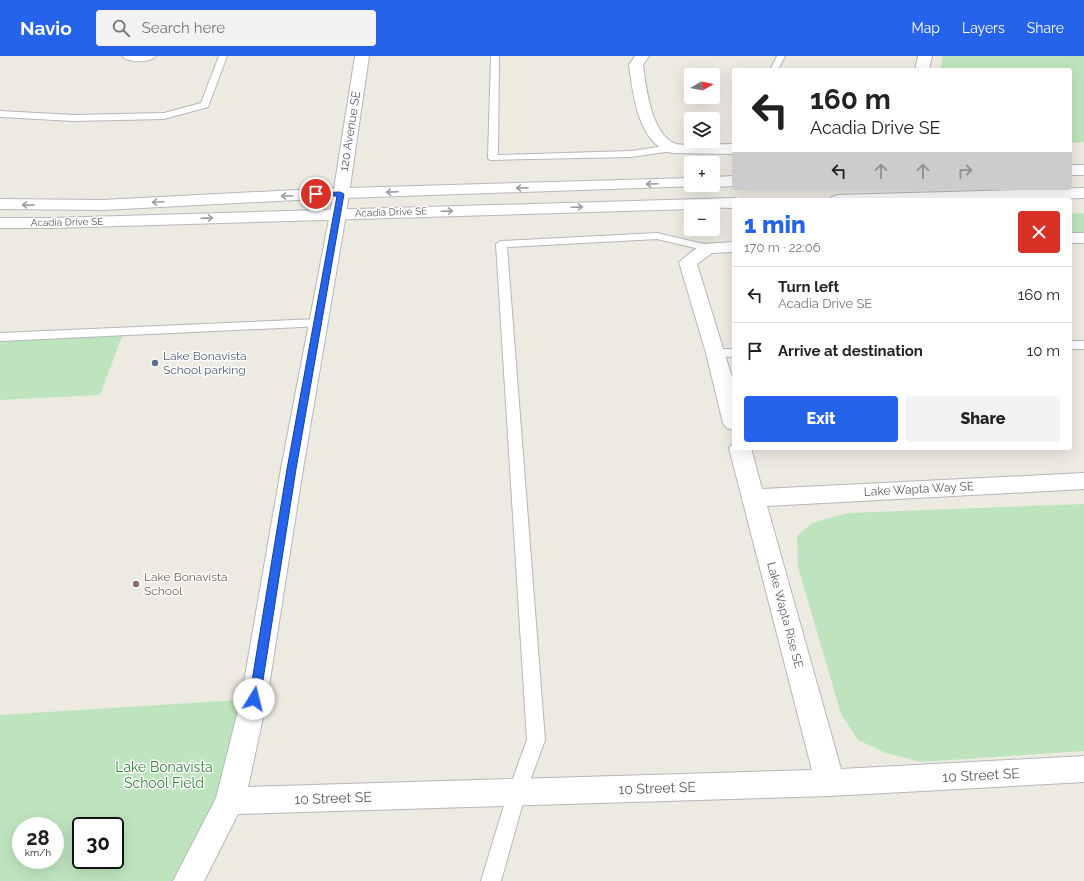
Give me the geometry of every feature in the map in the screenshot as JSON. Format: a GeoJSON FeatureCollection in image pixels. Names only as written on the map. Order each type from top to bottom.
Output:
{"type":"FeatureCollection","features":[{"type":"Feature","properties":{"kind":"street"},"geometry":{"type":"LineString","coordinates":[[128,56],[149,56]]}},
{"type":"Feature","properties":{"kind":"street","name":"120 Avenue SE"},"geometry":{"type":"LineString","coordinates":[[188,881],[230,801],[254,699],[339,204],[362,56]]}},
{"type":"Feature","properties":{"kind":"street"},"geometry":{"type":"LineString","coordinates":[[642,56],[636,65],[640,98],[654,134],[672,148],[732,149]]}},
{"type":"Feature","properties":{"kind":"street"},"geometry":{"type":"LineString","coordinates":[[922,68],[925,56]]}},
{"type":"Feature","properties":{"kind":"street"},"geometry":{"type":"LineString","coordinates":[[1072,170],[1084,170]]}},
{"type":"Feature","properties":{"kind":"street"},"geometry":{"type":"LineString","coordinates":[[720,182],[732,181]]}},
{"type":"Feature","properties":{"kind":"street","name":"Acadia Drive SE"},"geometry":{"type":"LineString","coordinates":[[0,223],[60,223],[339,204],[684,183]]}},
{"type":"Feature","properties":{"kind":"street"},"geometry":{"type":"LineString","coordinates":[[908,198],[1084,193]]}},
{"type":"Feature","properties":{"kind":"street","name":"Acadia Drive SE"},"geometry":{"type":"LineString","coordinates":[[0,204],[732,203]]}},
{"type":"Feature","properties":{"kind":"street"},"geometry":{"type":"LineString","coordinates":[[1072,238],[1084,238]]}},
{"type":"Feature","properties":{"kind":"street"},"geometry":{"type":"LineString","coordinates":[[732,247],[708,248],[688,262],[725,353],[732,408]]}},
{"type":"Feature","properties":{"kind":"street","name":"Lake Wapta Rise SE"},"geometry":{"type":"LineString","coordinates":[[741,450],[830,783]]}},
{"type":"Feature","properties":{"kind":"street","name":"Lake Wapta Way SE"},"geometry":{"type":"LineString","coordinates":[[753,498],[1084,481]]}},
{"type":"Feature","properties":{"kind":"street","name":"10 Street SE"},"geometry":{"type":"LineString","coordinates":[[230,801],[830,783],[1084,770]]}},
{"type":"Feature","properties":{"kind":"lane"},"geometry":{"type":"LineString","coordinates":[[0,114],[74,118],[164,116],[205,105],[223,56]]}},
{"type":"Feature","properties":{"kind":"lane"},"geometry":{"type":"LineString","coordinates":[[495,56],[493,158],[632,154],[672,148]]}},
{"type":"Feature","properties":{"kind":"lane"},"geometry":{"type":"LineString","coordinates":[[775,68],[781,56]]}},
{"type":"Feature","properties":{"kind":"lane"},"geometry":{"type":"LineString","coordinates":[[490,881],[517,792],[536,740],[501,244],[657,236],[708,248]]}},
{"type":"Feature","properties":{"kind":"lane"},"geometry":{"type":"LineString","coordinates":[[0,337],[318,323]]}},
{"type":"Feature","properties":{"kind":"lane"},"geometry":{"type":"LineString","coordinates":[[1072,345],[1084,345]]}},
{"type":"Feature","properties":{"kind":"green space"},"geometry":{"type":"Polygon","coordinates":[[[943,56],[1084,56],[1084,142],[1072,143],[1072,68],[940,68],[943,56]]]}},
{"type":"Feature","properties":{"kind":"green space"},"geometry":{"type":"Polygon","coordinates":[[[1084,213],[1084,238],[1072,238],[1072,214],[1084,213]]]}},
{"type":"Feature","properties":{"kind":"green space"},"geometry":{"type":"Polygon","coordinates":[[[124,331],[100,395],[0,400],[0,337],[124,331]]]}},
{"type":"Feature","properties":{"kind":"green space"},"geometry":{"type":"Polygon","coordinates":[[[1084,504],[1084,751],[921,762],[886,753],[858,740],[841,714],[798,567],[797,536],[812,523],[848,513],[1084,504]]]}},
{"type":"Feature","properties":{"kind":"green space","name":"Lake Bonavista School Field"},"geometry":{"type":"Polygon","coordinates":[[[254,699],[188,881],[0,881],[0,715],[254,699]]]}},
{"type":"Feature","properties":{"kind":"place","name":"Lake Bonavista School parking"},"geometry":{"type":"Point","coordinates":[155,363]}},
{"type":"Feature","properties":{"kind":"place","name":"Lake Bonavista School"},"geometry":{"type":"Point","coordinates":[136,584]}},
{"type":"Feature","properties":{"kind":"route"},"geometry":{"type":"LineString","coordinates":[[254,699],[292,469],[338,214],[340,194],[316,194]]}}]}
